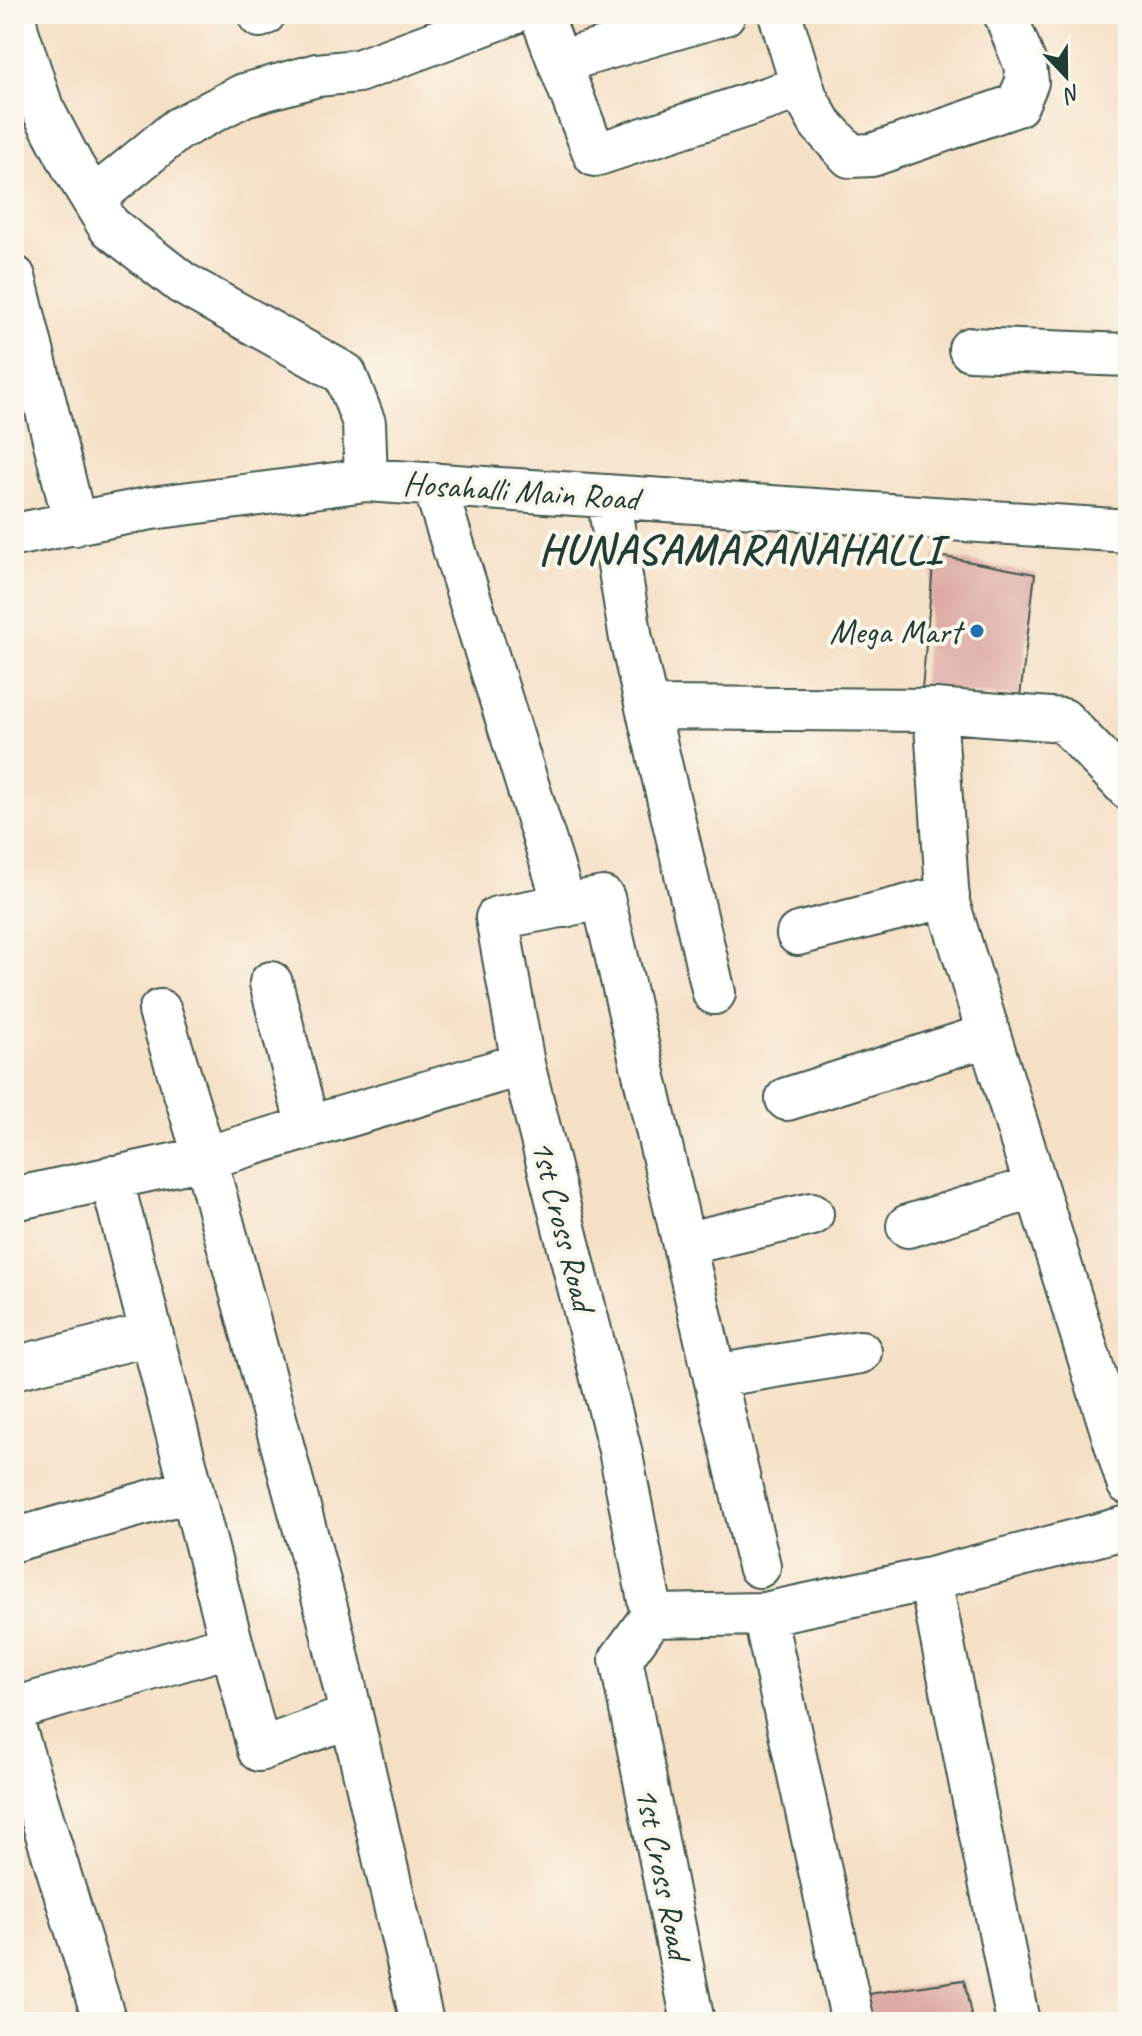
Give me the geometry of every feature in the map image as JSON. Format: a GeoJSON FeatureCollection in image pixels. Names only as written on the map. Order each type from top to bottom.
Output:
{"type":"FeatureCollection","features":[{"type":"Feature","properties":{"kind":"street"},"geometry":{"type":"LineString","coordinates":[[14,14],[42,108],[109,226],[182,283],[345,374],[364,423],[366,480]]}},
{"type":"Feature","properties":{"kind":"street"},"geometry":{"type":"LineString","coordinates":[[93,199],[178,129],[244,95],[317,75],[358,71],[511,14]]}},
{"type":"Feature","properties":{"kind":"street"},"geometry":{"type":"LineString","coordinates":[[541,14],[595,155],[790,91],[806,98]]}},
{"type":"Feature","properties":{"kind":"street"},"geometry":{"type":"LineString","coordinates":[[559,62],[724,14]]}},
{"type":"Feature","properties":{"kind":"street"},"geometry":{"type":"LineString","coordinates":[[780,14],[806,98],[820,123],[850,156],[872,155],[1017,105],[1027,82],[1025,64],[1005,14]]}},
{"type":"Feature","properties":{"kind":"street"},"geometry":{"type":"LineString","coordinates":[[14,277],[75,524]]}},
{"type":"Feature","properties":{"kind":"street"},"geometry":{"type":"LineString","coordinates":[[970,349],[1128,355]]}},
{"type":"Feature","properties":{"kind":"street","name":"Hosahalli Main Road"},"geometry":{"type":"LineString","coordinates":[[14,535],[152,508],[366,480],[1128,531]]}},
{"type":"Feature","properties":{"kind":"street"},"geometry":{"type":"LineString","coordinates":[[434,484],[565,906],[603,898],[759,1566]]}},
{"type":"Feature","properties":{"kind":"street"},"geometry":{"type":"LineString","coordinates":[[608,496],[631,639],[714,993]]}},
{"type":"Feature","properties":{"kind":"street"},"geometry":{"type":"LineString","coordinates":[[647,708],[935,710],[1063,720],[1128,788]]}},
{"type":"Feature","properties":{"kind":"street"},"geometry":{"type":"LineString","coordinates":[[935,710],[948,896],[1128,1483]]}},
{"type":"Feature","properties":{"kind":"street"},"geometry":{"type":"LineString","coordinates":[[798,934],[948,896]]}},
{"type":"Feature","properties":{"kind":"street","name":"1st Cross Road"},"geometry":{"type":"LineString","coordinates":[[565,906],[497,918],[523,1064],[620,1450],[652,1616],[621,1659],[693,2022]]}},
{"type":"Feature","properties":{"kind":"street"},"geometry":{"type":"LineString","coordinates":[[271,983],[308,1127]]}},
{"type":"Feature","properties":{"kind":"street"},"geometry":{"type":"LineString","coordinates":[[160,1011],[205,1158],[329,1619],[422,2022]]}},
{"type":"Feature","properties":{"kind":"street"},"geometry":{"type":"LineString","coordinates":[[787,1099],[989,1035]]}},
{"type":"Feature","properties":{"kind":"street"},"geometry":{"type":"LineString","coordinates":[[14,1199],[205,1158],[523,1064]]}},
{"type":"Feature","properties":{"kind":"street"},"geometry":{"type":"LineString","coordinates":[[111,1177],[259,1750],[351,1716]]}},
{"type":"Feature","properties":{"kind":"street"},"geometry":{"type":"LineString","coordinates":[[908,1226],[1036,1187]]}},
{"type":"Feature","properties":{"kind":"street"},"geometry":{"type":"LineString","coordinates":[[684,1244],[812,1214]]}},
{"type":"Feature","properties":{"kind":"street"},"geometry":{"type":"LineString","coordinates":[[14,1368],[151,1334]]}},
{"type":"Feature","properties":{"kind":"street"},"geometry":{"type":"LineString","coordinates":[[715,1376],[860,1352]]}},
{"type":"Feature","properties":{"kind":"street"},"geometry":{"type":"LineString","coordinates":[[14,1540],[192,1490]]}},
{"type":"Feature","properties":{"kind":"street"},"geometry":{"type":"LineString","coordinates":[[652,1616],[764,1614],[930,1579],[1128,1527]]}},
{"type":"Feature","properties":{"kind":"street"},"geometry":{"type":"LineString","coordinates":[[930,1579],[1018,2022]]}},
{"type":"Feature","properties":{"kind":"street"},"geometry":{"type":"LineString","coordinates":[[764,1614],[853,2022]]}},
{"type":"Feature","properties":{"kind":"street"},"geometry":{"type":"LineString","coordinates":[[14,1709],[232,1645]]}},
{"type":"Feature","properties":{"kind":"street"},"geometry":{"type":"LineString","coordinates":[[14,1727],[105,2022]]}},
{"type":"Feature","properties":{"kind":"building","name":"Mega Mart"},"geometry":{"type":"Polygon","coordinates":[[[934,555],[1035,574],[1020,697],[922,689],[934,555]]]}},
{"type":"Feature","properties":{"kind":"building"},"geometry":{"type":"Polygon","coordinates":[[[964,1980],[972,2020],[860,2022],[855,1996],[964,1980]]]}},
{"type":"Feature","properties":{"kind":"place","name":"Mega Mart"},"geometry":{"type":"Point","coordinates":[977,631]}},
{"type":"Feature","properties":{"kind":"district","name":"HUNASAMARANAHALLI"},"geometry":{"type":"Point","coordinates":[741,548]}}]}
